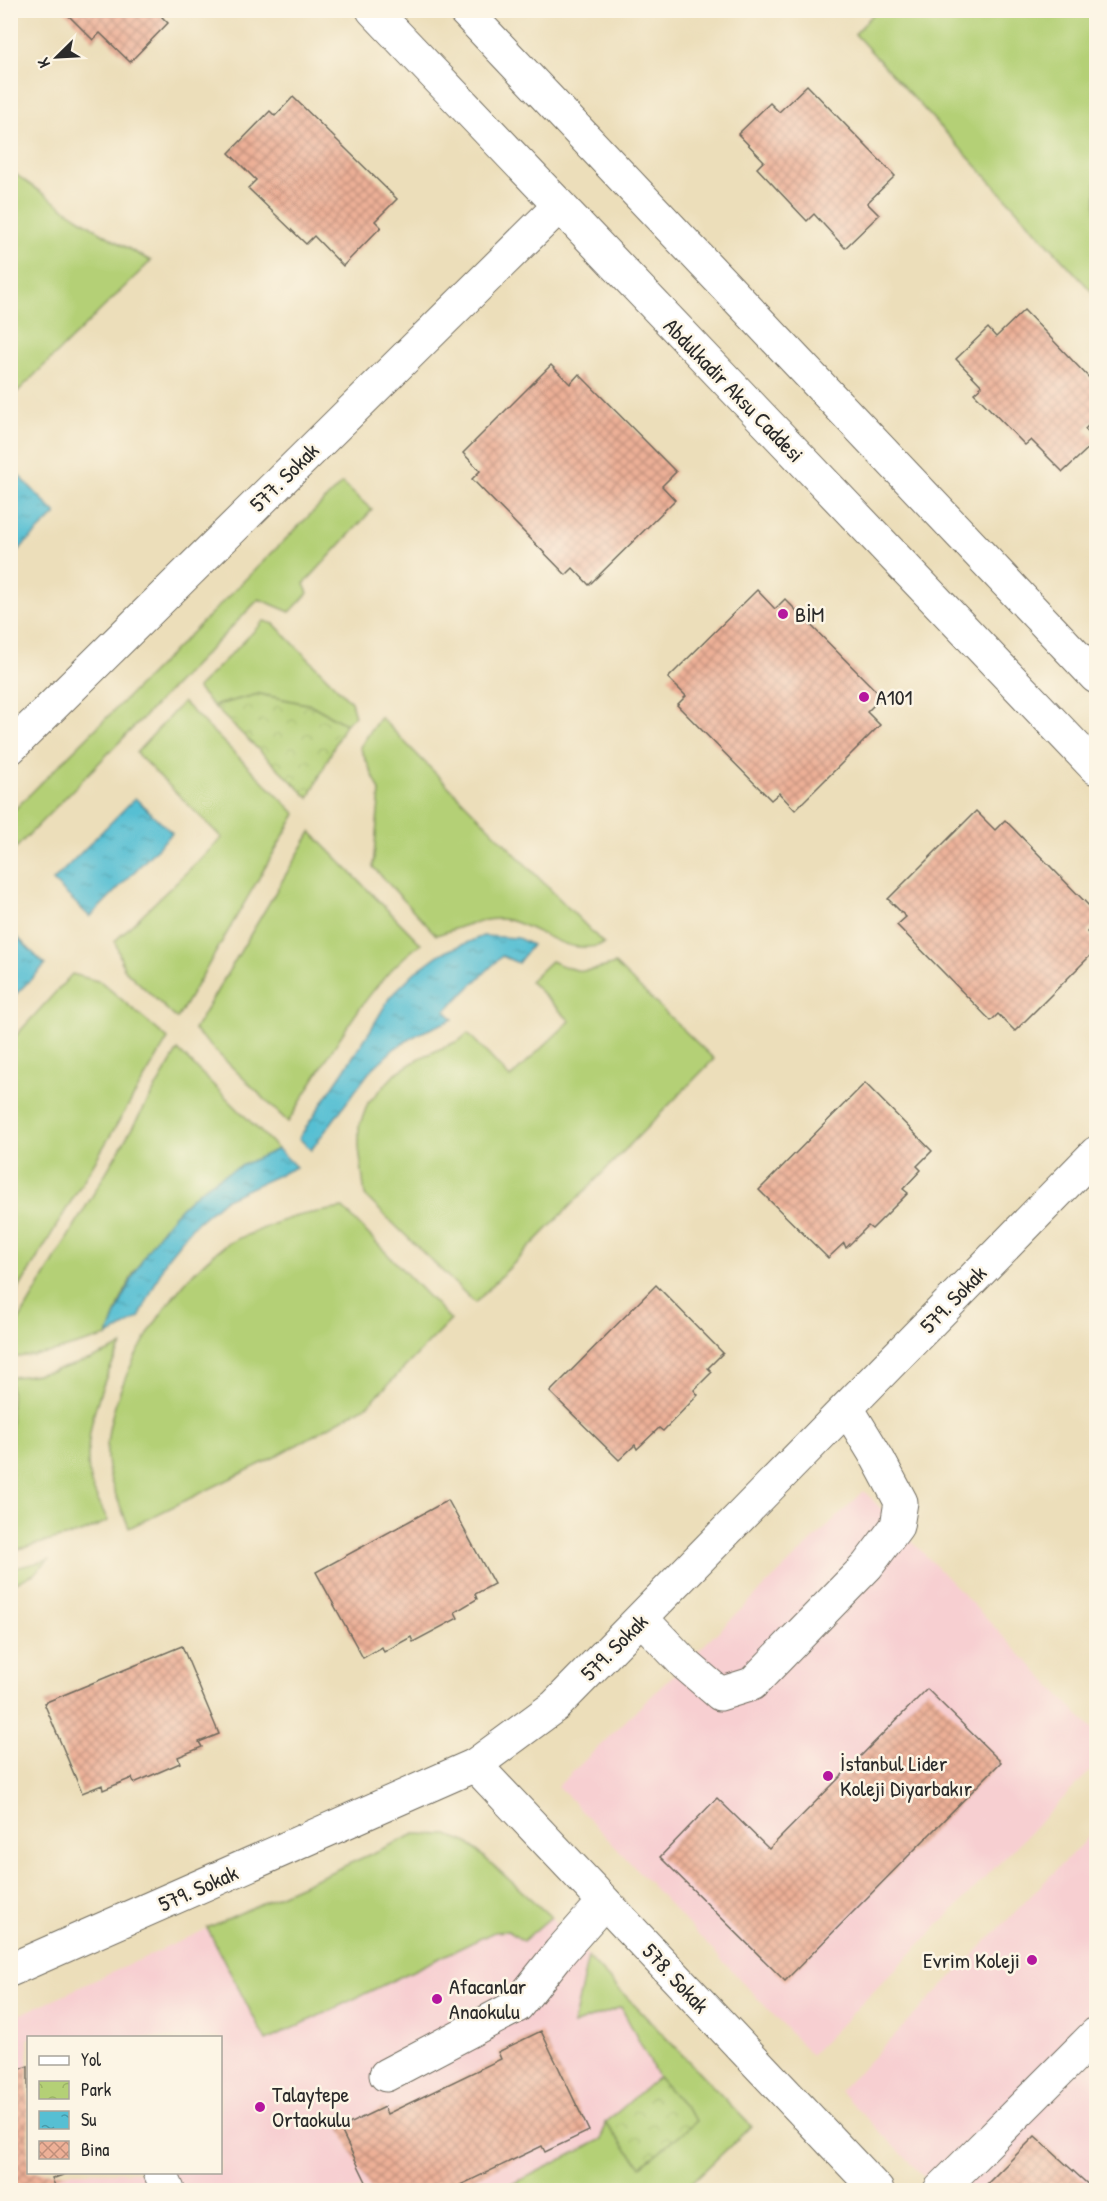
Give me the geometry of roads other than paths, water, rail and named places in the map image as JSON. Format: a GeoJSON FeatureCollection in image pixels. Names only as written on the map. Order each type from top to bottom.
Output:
{"type":"FeatureCollection","features":[{"type":"Feature","properties":{"kind":"street","name":"Abdulkadir Aksu Caddesi"},"geometry":{"type":"LineString","coordinates":[[373,10],[1096,768]]}},
{"type":"Feature","properties":{"kind":"street"},"geometry":{"type":"LineString","coordinates":[[464,10],[1096,677]]}},
{"type":"Feature","properties":{"kind":"street","name":"577. Sokak"},"geometry":{"type":"LineString","coordinates":[[10,748],[559,206]]}},
{"type":"Feature","properties":{"kind":"street","name":"579. Sokak"},"geometry":{"type":"LineString","coordinates":[[10,1970],[475,1766],[555,1706],[1096,1153]]}},
{"type":"Feature","properties":{"kind":"street"},"geometry":{"type":"LineString","coordinates":[[642,1619],[685,1664],[720,1694],[752,1684],[867,1566],[897,1526],[901,1502],[847,1408]]}},
{"type":"Feature","properties":{"kind":"street","name":"578. Sokak"},"geometry":{"type":"LineString","coordinates":[[475,1766],[877,2190]]}},
{"type":"Feature","properties":{"kind":"street"},"geometry":{"type":"LineString","coordinates":[[386,2075],[517,2006],[604,1902]]}},
{"type":"Feature","properties":{"kind":"street"},"geometry":{"type":"LineString","coordinates":[[940,2190],[1096,2034]]}},
{"type":"Feature","properties":{"kind":"street"},"geometry":{"type":"LineString","coordinates":[[161,2174],[168,2190]]}},
{"type":"Feature","properties":{"kind":"water"},"geometry":{"type":"Polygon","coordinates":[[[11,467],[56,514],[11,557],[11,467]]]}},
{"type":"Feature","properties":{"kind":"water"},"geometry":{"type":"Polygon","coordinates":[[[135,798],[172,833],[90,917],[53,881],[135,798]]]}},
{"type":"Feature","properties":{"kind":"water"},"geometry":{"type":"Polygon","coordinates":[[[11,931],[45,965],[10,999],[11,931]]]}},
{"type":"Feature","properties":{"kind":"water"},"geometry":{"type":"Polygon","coordinates":[[[483,936],[518,938],[532,945],[518,963],[502,956],[445,1011],[453,1019],[418,1034],[395,1048],[370,1071],[311,1150],[299,1138],[390,997],[415,972],[440,954],[483,936]]]}},
{"type":"Feature","properties":{"kind":"water"},"geometry":{"type":"Polygon","coordinates":[[[278,1149],[296,1167],[224,1200],[193,1226],[167,1258],[139,1318],[108,1336],[126,1290],[150,1246],[164,1226],[199,1191],[220,1177],[278,1149]]]}},
{"type":"Feature","properties":{"kind":"place","name":"BİM"},"geometry":{"type":"Point","coordinates":[783,614]}},
{"type":"Feature","properties":{"kind":"place","name":"A101"},"geometry":{"type":"Point","coordinates":[864,697]}},
{"type":"Feature","properties":{"kind":"place","name":"İstanbul Lider Koleji Diyarbakır"},"geometry":{"type":"Point","coordinates":[828,1776]}},
{"type":"Feature","properties":{"kind":"place","name":"Evrim Koleji"},"geometry":{"type":"Point","coordinates":[1032,1960]}},
{"type":"Feature","properties":{"kind":"place","name":"Afacanlar Anaokulu"},"geometry":{"type":"Point","coordinates":[437,1999]}},
{"type":"Feature","properties":{"kind":"place","name":"Talaytepe Ortaokulu"},"geometry":{"type":"Point","coordinates":[260,2107]}}]}
